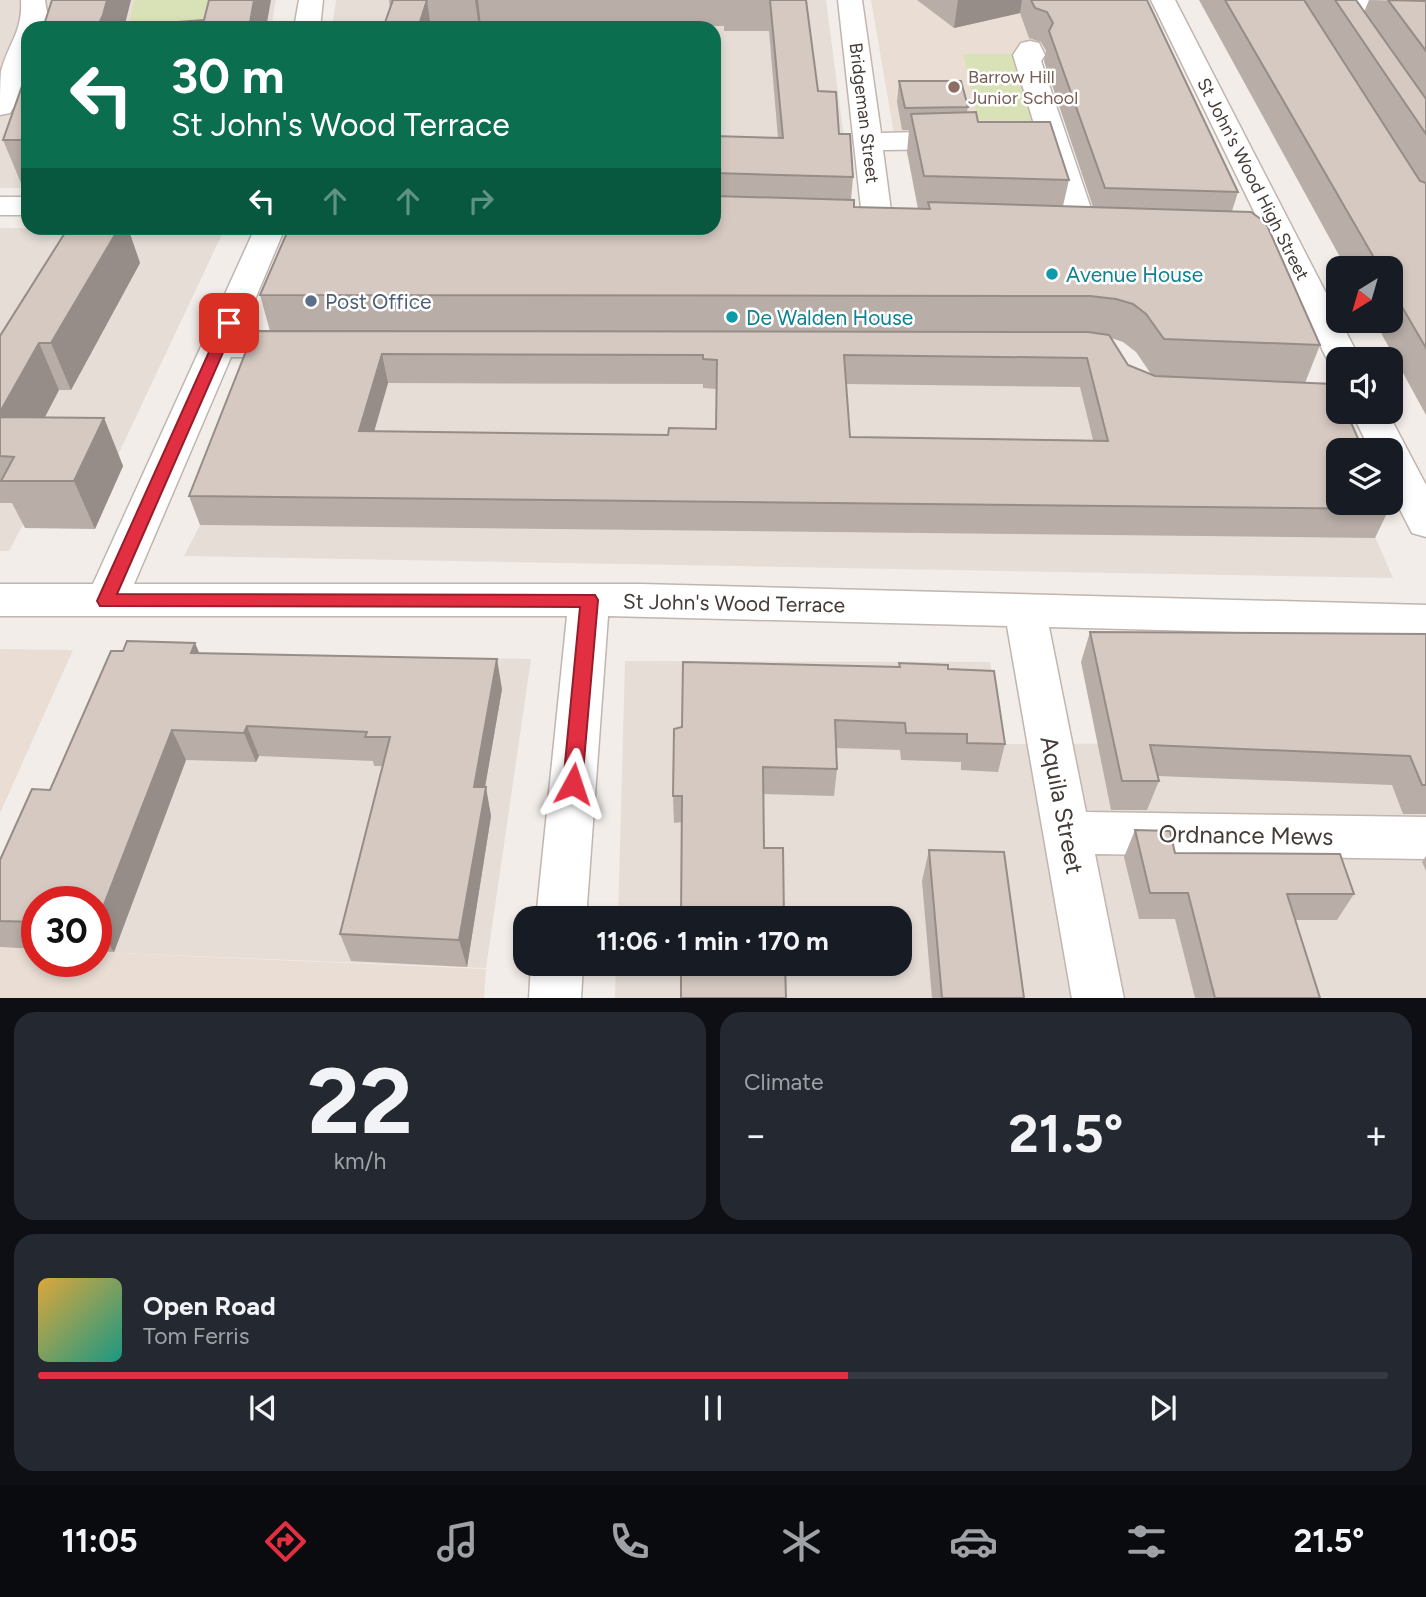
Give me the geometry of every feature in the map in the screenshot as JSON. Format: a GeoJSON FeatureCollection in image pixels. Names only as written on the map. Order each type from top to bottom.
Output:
{"type":"FeatureCollection","features":[{"type":"Feature","properties":{"kind":"street"},"geometry":{"type":"LineString","coordinates":[[33,0],[34,21]]}},
{"type":"Feature","properties":{"kind":"street"},"geometry":{"type":"LineString","coordinates":[[308,21],[311,0]]}},
{"type":"Feature","properties":{"kind":"street","name":"Bridgeman Street"},"geometry":{"type":"LineString","coordinates":[[850,0],[878,226]]}},
{"type":"Feature","properties":{"kind":"street","name":"St John's Wood High Street"},"geometry":{"type":"LineString","coordinates":[[1163,0],[1337,347]]}},
{"type":"Feature","properties":{"kind":"street"},"geometry":{"type":"LineString","coordinates":[[1372,48],[1341,4],[1426,4]]}},
{"type":"Feature","properties":{"kind":"street"},"geometry":{"type":"LineString","coordinates":[[1030,49],[1032,55],[1027,55],[1083,232]]}},
{"type":"Feature","properties":{"kind":"street"},"geometry":{"type":"LineString","coordinates":[[0,107],[21,54]]}},
{"type":"Feature","properties":{"kind":"street"},"geometry":{"type":"LineString","coordinates":[[867,142],[967,140]]}},
{"type":"Feature","properties":{"kind":"street"},"geometry":{"type":"LineString","coordinates":[[0,206],[21,206]]}},
{"type":"Feature","properties":{"kind":"street"},"geometry":{"type":"LineString","coordinates":[[106,601],[267,235]]}},
{"type":"Feature","properties":{"kind":"street"},"geometry":{"type":"LineString","coordinates":[[1190,235],[1284,238]]}},
{"type":"Feature","properties":{"kind":"street"},"geometry":{"type":"LineString","coordinates":[[219,346],[330,346]]}},
{"type":"Feature","properties":{"kind":"street"},"geometry":{"type":"LineString","coordinates":[[1403,478],[1426,523]]}},
{"type":"Feature","properties":{"kind":"street","name":"St John's Wood Terrace"},"geometry":{"type":"LineString","coordinates":[[0,600],[589,600],[1426,621]]}},
{"type":"Feature","properties":{"kind":"street"},"geometry":{"type":"LineString","coordinates":[[562,906],[589,600]]}},
{"type":"Feature","properties":{"kind":"street","name":"Aquila Street"},"geometry":{"type":"LineString","coordinates":[[1025,612],[1098,998]]}},
{"type":"Feature","properties":{"kind":"street","name":"Ordnance Mews"},"geometry":{"type":"LineString","coordinates":[[1067,833],[1426,838]]}},
{"type":"Feature","properties":{"kind":"street"},"geometry":{"type":"LineString","coordinates":[[555,998],[557,976]]}},
{"type":"Feature","properties":{"kind":"shaded area"},"geometry":{"type":"Polygon","coordinates":[[[0,0],[276,0],[272,21],[21,21],[21,188],[0,188],[0,0]]]}},
{"type":"Feature","properties":{"kind":"shaded area"},"geometry":{"type":"Polygon","coordinates":[[[336,0],[826,0],[848,169],[721,194],[721,21],[333,21],[336,0]]]}},
{"type":"Feature","properties":{"kind":"shaded area","name":"Barrow Hill Junior School"},"geometry":{"type":"Polygon","coordinates":[[[871,0],[1047,0],[1062,44],[1019,44],[1022,54],[1013,54],[1043,150],[897,151],[871,0]]]}},
{"type":"Feature","properties":{"kind":"shaded area"},"geometry":{"type":"Polygon","coordinates":[[[0,228],[21,228],[21,235],[222,235],[117,457],[59,457],[9,551],[0,551],[0,228]]]}},
{"type":"Feature","properties":{"kind":"shaded area"},"geometry":{"type":"Polygon","coordinates":[[[264,356],[1090,360],[1326,495],[1326,515],[1366,515],[1393,578],[184,556],[200,525],[264,356]]]}},
{"type":"Feature","properties":{"kind":"shaded area"},"geometry":{"type":"Polygon","coordinates":[[[0,649],[73,650],[0,813],[0,649]]]}},
{"type":"Feature","properties":{"kind":"shaded area"},"geometry":{"type":"Polygon","coordinates":[[[121,652],[531,659],[486,968],[112,953],[112,886],[21,886],[21,948],[0,947],[0,933],[121,652]]]}},
{"type":"Feature","properties":{"kind":"shaded area"},"geometry":{"type":"Polygon","coordinates":[[[625,661],[990,662],[1006,744],[1426,742],[1426,998],[615,998],[616,976],[912,976],[912,906],[618,906],[625,661]]]}},
{"type":"Feature","properties":{"kind":"shaded area"},"geometry":{"type":"Polygon","coordinates":[[[0,947],[21,948],[21,977],[112,977],[112,953],[486,969],[484,998],[0,998],[0,947]]]}},
{"type":"Feature","properties":{"kind":"green space"},"geometry":{"type":"Polygon","coordinates":[[[135,0],[219,0],[215,21],[130,21],[135,0]]]}},
{"type":"Feature","properties":{"kind":"green space"},"geometry":{"type":"Polygon","coordinates":[[[963,54],[1013,54],[1034,121],[978,120],[963,54]]]}},
{"type":"Feature","properties":{"kind":"building"},"geometry":{"type":"Polygon","coordinates":[[[52,0],[107,0],[100,21],[45,21],[52,0]]]}},
{"type":"Feature","properties":{"kind":"building"},"geometry":{"type":"Polygon","coordinates":[[[209,0],[254,0],[250,21],[191,21],[204,20],[209,0]]]}},
{"type":"Feature","properties":{"kind":"building"},"geometry":{"type":"Polygon","coordinates":[[[393,0],[427,0],[420,21],[386,21],[393,0]]]}},
{"type":"Feature","properties":{"kind":"building"},"geometry":{"type":"Polygon","coordinates":[[[770,0],[806,0],[818,91],[836,92],[839,134],[850,134],[853,177],[721,173],[721,136],[783,138],[770,0]]]}},
{"type":"Feature","properties":{"kind":"building"},"geometry":{"type":"Polygon","coordinates":[[[1031,0],[1147,0],[1238,192],[1105,188],[1049,31],[1053,23],[1047,12],[1035,8],[1031,0]]]}},
{"type":"Feature","properties":{"kind":"building"},"geometry":{"type":"Polygon","coordinates":[[[1225,0],[1304,0],[1420,181],[1426,183],[1426,348],[1404,310],[1404,256],[1373,256],[1225,0]]]}},
{"type":"Feature","properties":{"kind":"building"},"geometry":{"type":"Polygon","coordinates":[[[1335,0],[1356,0],[1426,99],[1426,134],[1335,0]]]}},
{"type":"Feature","properties":{"kind":"building"},"geometry":{"type":"Polygon","coordinates":[[[1388,0],[1426,1],[1426,51],[1388,0]]]}},
{"type":"Feature","properties":{"kind":"building"},"geometry":{"type":"Polygon","coordinates":[[[899,81],[961,81],[968,107],[905,108],[899,81]]]}},
{"type":"Feature","properties":{"kind":"building"},"geometry":{"type":"Polygon","coordinates":[[[21,89],[21,140],[3,140],[21,89]]]}},
{"type":"Feature","properties":{"kind":"building"},"geometry":{"type":"Polygon","coordinates":[[[976,112],[978,122],[1050,122],[1069,180],[924,176],[911,114],[976,112]]]}},
{"type":"Feature","properties":{"kind":"building"},"geometry":{"type":"Polygon","coordinates":[[[721,196],[854,200],[854,207],[930,209],[928,202],[1251,212],[1266,223],[1320,345],[1164,339],[1146,314],[1133,304],[1090,296],[260,295],[286,235],[721,235],[721,196]]]}},
{"type":"Feature","properties":{"kind":"building"},"geometry":{"type":"Polygon","coordinates":[[[64,235],[115,235],[51,343],[39,343],[0,412],[0,336],[64,235]]]}},
{"type":"Feature","properties":{"kind":"building"},"geometry":{"type":"Polygon","coordinates":[[[254,331],[1088,332],[1109,335],[1128,365],[1155,376],[1326,384],[1326,424],[1352,424],[1358,438],[1326,438],[1326,508],[189,496],[254,331]],[[382,354],[359,431],[668,435],[669,428],[716,429],[717,360],[703,359],[703,355],[382,354]],[[844,355],[850,437],[1108,441],[1087,358],[844,355]]]}},
{"type":"Feature","properties":{"kind":"building"},"geometry":{"type":"Polygon","coordinates":[[[0,417],[104,418],[74,481],[1,481],[14,457],[0,456],[0,417]]]}},
{"type":"Feature","properties":{"kind":"building"},"geometry":{"type":"Polygon","coordinates":[[[1090,632],[1426,634],[1426,785],[1422,785],[1410,756],[1150,745],[1159,781],[1122,781],[1090,632]]]}},
{"type":"Feature","properties":{"kind":"building"},"geometry":{"type":"Polygon","coordinates":[[[127,641],[195,643],[191,653],[497,659],[474,787],[486,787],[459,940],[340,934],[390,737],[365,737],[367,732],[247,726],[244,733],[172,730],[111,886],[21,886],[21,922],[0,921],[0,860],[32,789],[50,790],[111,651],[123,651],[127,641]]]}},
{"type":"Feature","properties":{"kind":"building"},"geometry":{"type":"Polygon","coordinates":[[[683,662],[900,667],[899,663],[948,665],[948,669],[994,671],[1005,744],[967,743],[967,734],[906,733],[905,723],[835,720],[837,769],[763,767],[764,848],[783,848],[784,906],[681,906],[682,796],[673,796],[674,729],[682,727],[683,662]]]}},
{"type":"Feature","properties":{"kind":"building"},"geometry":{"type":"Polygon","coordinates":[[[1135,830],[1170,831],[1175,853],[1340,854],[1354,894],[1287,894],[1320,998],[1215,998],[1188,893],[1150,893],[1135,830]]]}},
{"type":"Feature","properties":{"kind":"building"},"geometry":{"type":"Polygon","coordinates":[[[929,850],[1004,852],[1024,998],[942,998],[929,850]]]}},
{"type":"Feature","properties":{"kind":"building"},"geometry":{"type":"Polygon","coordinates":[[[681,976],[785,976],[786,998],[681,998],[681,976]]]}},
{"type":"Feature","properties":{"kind":"place","name":"Barrow Hill Junior School"},"geometry":{"type":"Point","coordinates":[954,87]}},
{"type":"Feature","properties":{"kind":"place","name":"Avenue House"},"geometry":{"type":"Point","coordinates":[1052,274]}},
{"type":"Feature","properties":{"kind":"place","name":"Post Office"},"geometry":{"type":"Point","coordinates":[311,301]}},
{"type":"Feature","properties":{"kind":"place","name":"De Walden House"},"geometry":{"type":"Point","coordinates":[732,317]}},
{"type":"Feature","properties":{"kind":"route"},"geometry":{"type":"LineString","coordinates":[[229,323],[106,601],[589,600],[573,784]]}}]}
